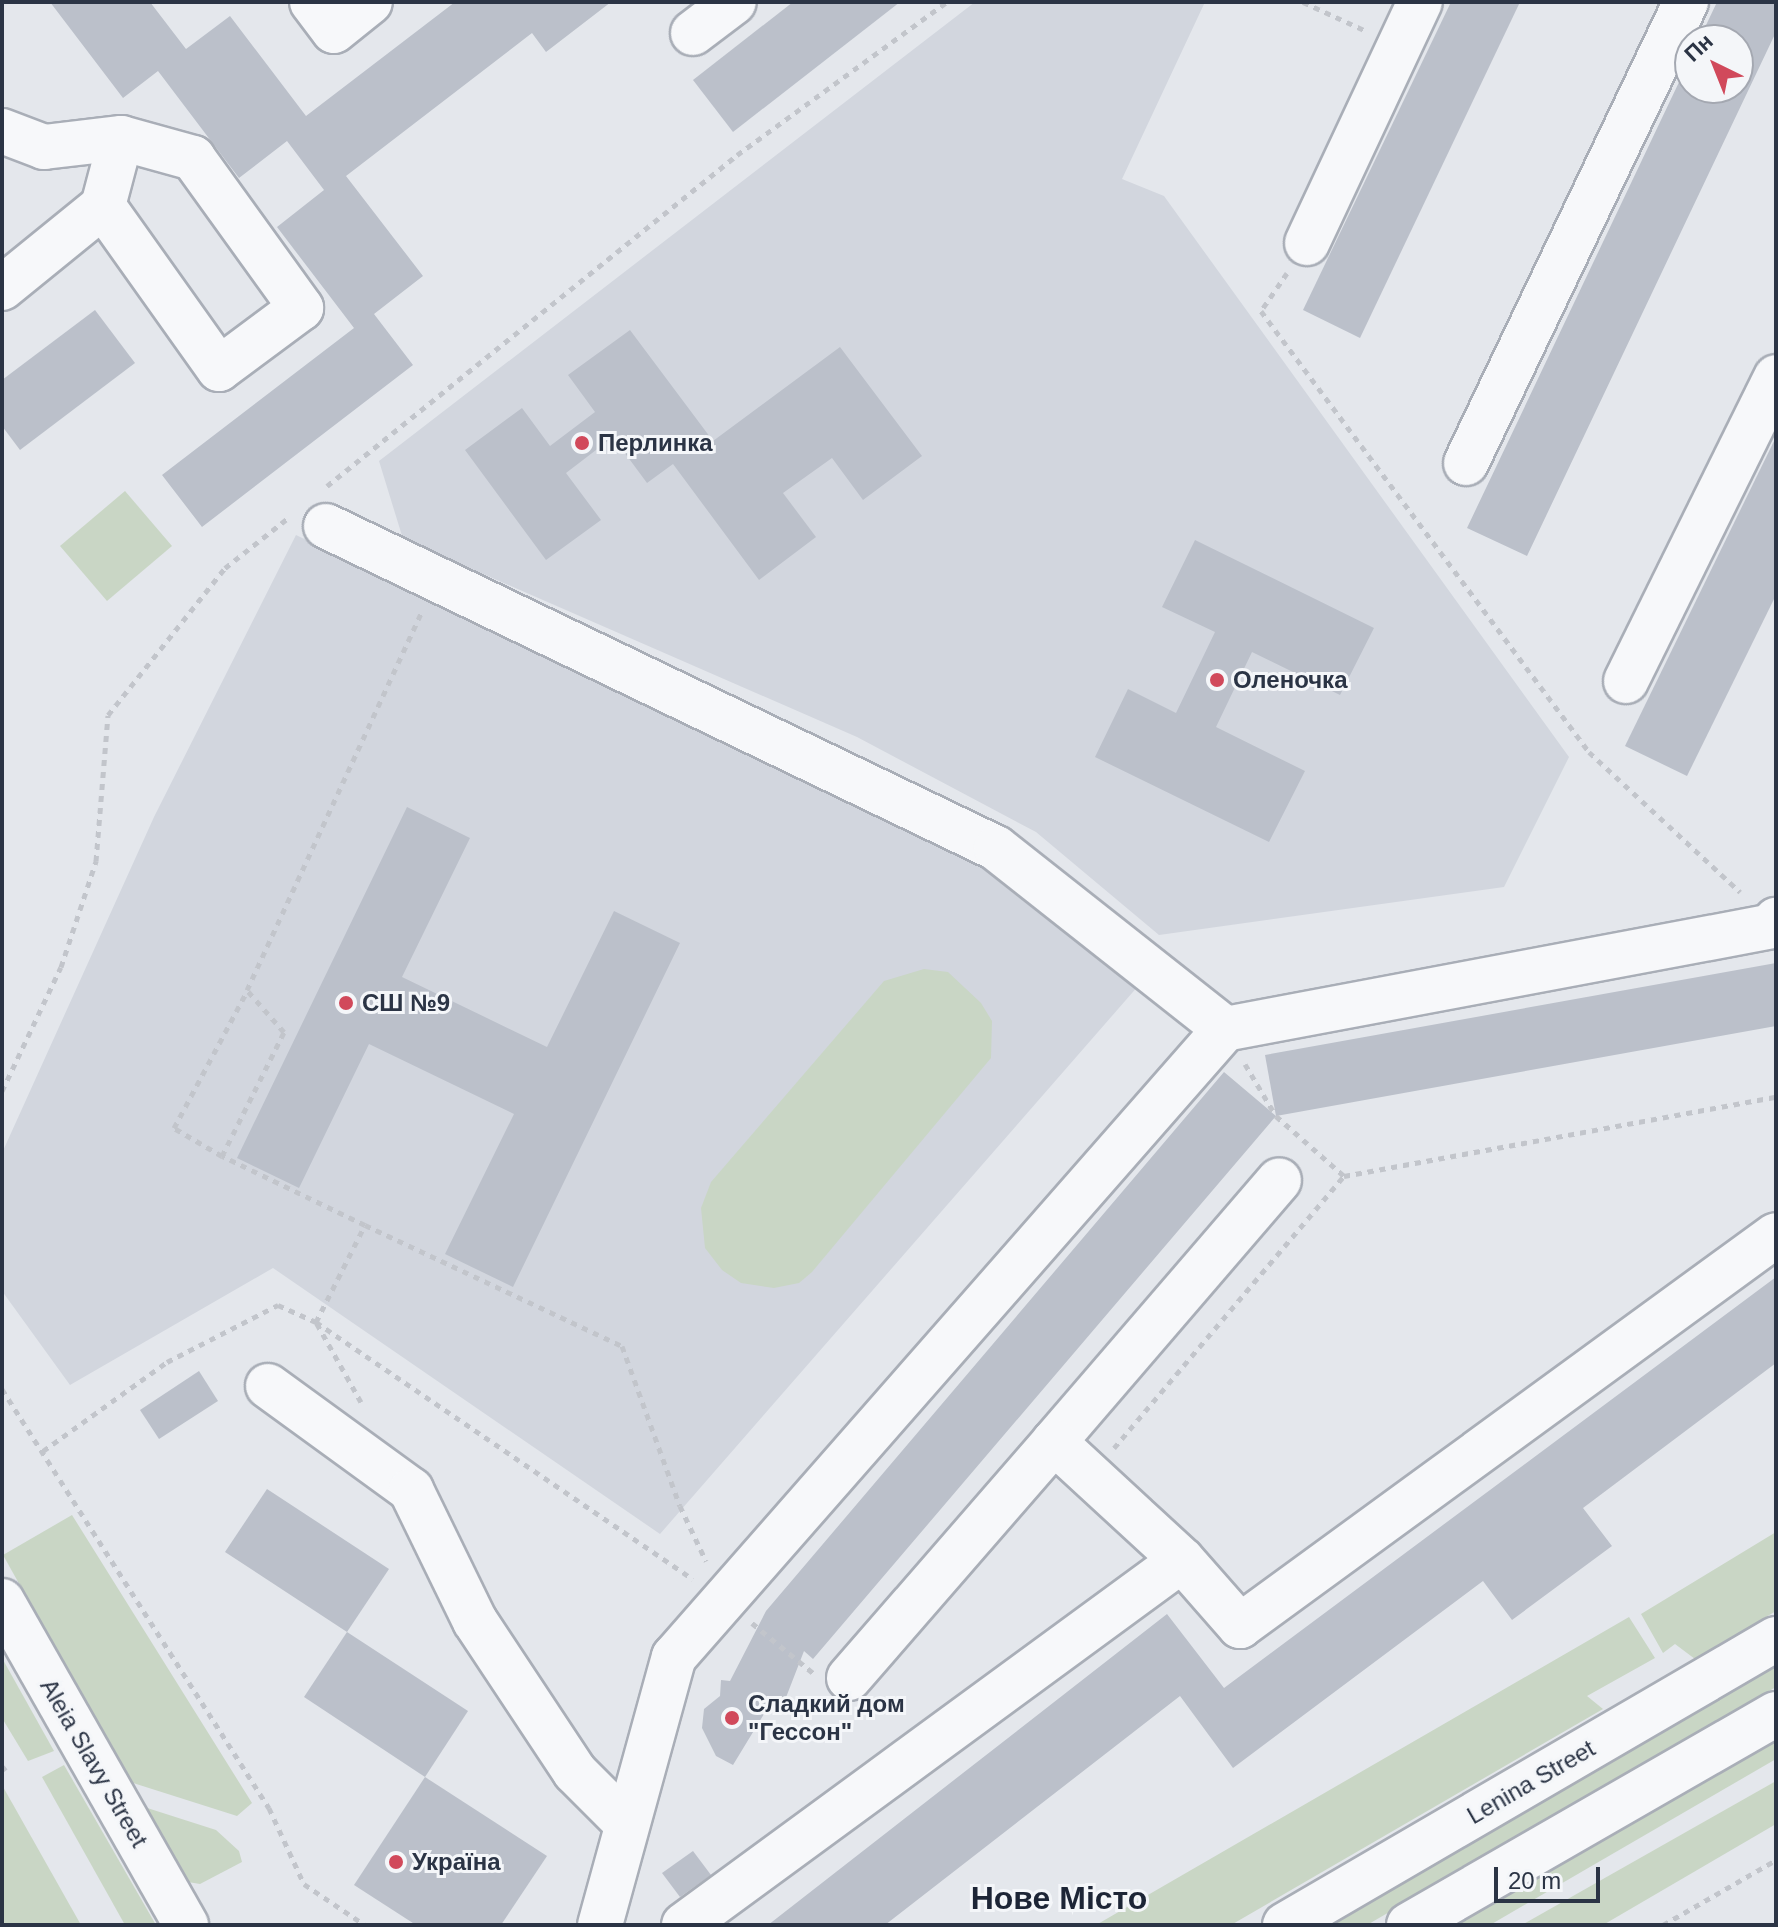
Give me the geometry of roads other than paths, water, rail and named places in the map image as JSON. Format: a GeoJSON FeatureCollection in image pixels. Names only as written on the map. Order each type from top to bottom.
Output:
{"type":"FeatureCollection","features":[{"type":"Feature","properties":{"kind":"street"},"geometry":{"type":"LineString","coordinates":[[312,2],[334,31],[370,2]]}},
{"type":"Feature","properties":{"kind":"street"},"geometry":{"type":"LineString","coordinates":[[693,33],[734,2]]}},
{"type":"Feature","properties":{"kind":"street"},"geometry":{"type":"LineString","coordinates":[[1307,243],[1420,2]]}},
{"type":"Feature","properties":{"kind":"street"},"geometry":{"type":"LineString","coordinates":[[1466,463],[1686,2]]}},
{"type":"Feature","properties":{"kind":"street"},"geometry":{"type":"LineString","coordinates":[[2,131],[44,147],[121,138],[193,158],[301,308],[219,369],[103,206]]}},
{"type":"Feature","properties":{"kind":"street"},"geometry":{"type":"LineString","coordinates":[[2,288],[103,206],[121,138]]}},
{"type":"Feature","properties":{"kind":"street"},"geometry":{"type":"LineString","coordinates":[[1626,681],[1776,377]]}},
{"type":"Feature","properties":{"kind":"street"},"geometry":{"type":"LineString","coordinates":[[315,508],[437,580],[996,848],[1225,1029]]}},
{"type":"Feature","properties":{"kind":"street"},"geometry":{"type":"LineString","coordinates":[[600,1925],[625,1822],[674,1657],[1225,1029],[1774,923]]}},
{"type":"Feature","properties":{"kind":"street"},"geometry":{"type":"LineString","coordinates":[[849,1678],[1279,1180]]}},
{"type":"Feature","properties":{"kind":"street"},"geometry":{"type":"LineString","coordinates":[[1054,1442],[1182,1560],[1240,1626],[1776,1235]]}},
{"type":"Feature","properties":{"kind":"street"},"geometry":{"type":"LineString","coordinates":[[268,1386],[411,1490],[475,1621],[575,1772],[625,1822]]}},
{"type":"Feature","properties":{"kind":"street"},"geometry":{"type":"LineString","coordinates":[[684,1925],[1182,1560]]}},
{"type":"Feature","properties":{"kind":"street","name":"Aleia Slavy Street"},"geometry":{"type":"LineString","coordinates":[[2,1601],[186,1925]]}},
{"type":"Feature","properties":{"kind":"street","name":"Lenina Street"},"geometry":{"type":"LineString","coordinates":[[1285,1925],[1776,1639]]}},
{"type":"Feature","properties":{"kind":"street"},"geometry":{"type":"LineString","coordinates":[[1409,1925],[1776,1714]]}},
{"type":"Feature","properties":{"kind":"place","name":"Перлинка"},"geometry":{"type":"Point","coordinates":[582,443]}},
{"type":"Feature","properties":{"kind":"place","name":"Оленочка"},"geometry":{"type":"Point","coordinates":[1217,680]}},
{"type":"Feature","properties":{"kind":"place","name":"СШ №9"},"geometry":{"type":"Point","coordinates":[346,1003]}},
{"type":"Feature","properties":{"kind":"place","name":"Сладкий дом \"Гессон\""},"geometry":{"type":"Point","coordinates":[732,1718]}},
{"type":"Feature","properties":{"kind":"place","name":"Україна"},"geometry":{"type":"Point","coordinates":[396,1862]}},
{"type":"Feature","properties":{"kind":"district","name":"Нове Місто"},"geometry":{"type":"Point","coordinates":[1059,1898]}}]}
